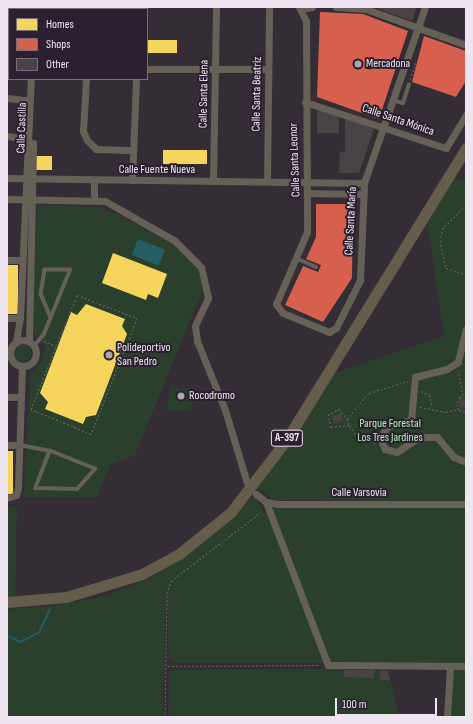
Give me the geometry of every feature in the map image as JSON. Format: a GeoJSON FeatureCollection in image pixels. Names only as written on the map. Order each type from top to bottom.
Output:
{"type":"FeatureCollection","features":[{"type":"Feature","properties":{"kind":"main road","name":"A-397"},"geometry":{"type":"LineString","coordinates":[[7,602],[66,597],[142,574],[179,554],[231,512],[287,439],[466,148]]}},
{"type":"Feature","properties":{"kind":"street","name":"Calle Santa Elena"},"geometry":{"type":"LineString","coordinates":[[214,181],[216,7]]}},
{"type":"Feature","properties":{"kind":"street","name":"Calle Santa Beatriz"},"geometry":{"type":"LineString","coordinates":[[267,181],[269,7]]}},
{"type":"Feature","properties":{"kind":"street"},"geometry":{"type":"LineString","coordinates":[[300,8],[312,7]]}},
{"type":"Feature","properties":{"kind":"street"},"geometry":{"type":"LineString","coordinates":[[336,7],[362,8],[466,44]]}},
{"type":"Feature","properties":{"kind":"street","name":"Calle Santa María"},"geometry":{"type":"LineString","coordinates":[[277,310],[329,332],[336,328],[360,280],[362,194],[364,183],[425,7]]}},
{"type":"Feature","properties":{"kind":"street","name":"Calle Santa Leonor"},"geometry":{"type":"LineString","coordinates":[[277,310],[307,232],[305,102],[306,21],[300,8]]}},
{"type":"Feature","properties":{"kind":"street"},"geometry":{"type":"LineString","coordinates":[[148,69],[268,69]]}},
{"type":"Feature","properties":{"kind":"street","name":"Calle Castilla"},"geometry":{"type":"LineString","coordinates":[[28,178],[31,80]]}},
{"type":"Feature","properties":{"kind":"street","name":"Calle Castilla"},"geometry":{"type":"LineString","coordinates":[[28,178],[35,80]]}},
{"type":"Feature","properties":{"kind":"street"},"geometry":{"type":"LineString","coordinates":[[86,80],[83,131],[87,140],[96,149],[133,150]]}},
{"type":"Feature","properties":{"kind":"street"},"geometry":{"type":"LineString","coordinates":[[132,180],[136,80]]}},
{"type":"Feature","properties":{"kind":"street"},"geometry":{"type":"LineString","coordinates":[[7,98],[30,102]]}},
{"type":"Feature","properties":{"kind":"street","name":"Calle Santa Mónica"},"geometry":{"type":"LineString","coordinates":[[305,102],[446,148],[466,115]]}},
{"type":"Feature","properties":{"kind":"street"},"geometry":{"type":"LineString","coordinates":[[7,136],[28,139]]}},
{"type":"Feature","properties":{"kind":"street","name":"Calle Fuente Nueva"},"geometry":{"type":"LineString","coordinates":[[7,178],[94,181],[132,180],[364,183]]}},
{"type":"Feature","properties":{"kind":"street"},"geometry":{"type":"LineString","coordinates":[[22,367],[33,362],[28,178]]}},
{"type":"Feature","properties":{"kind":"street"},"geometry":{"type":"LineString","coordinates":[[94,181],[94,199]]}},
{"type":"Feature","properties":{"kind":"street"},"geometry":{"type":"LineString","coordinates":[[307,193],[362,194]]}},
{"type":"Feature","properties":{"kind":"street"},"geometry":{"type":"LineString","coordinates":[[7,199],[94,199],[105,201],[175,241],[201,267],[208,298],[195,326],[197,340],[225,410],[247,483]]}},
{"type":"Feature","properties":{"kind":"street"},"geometry":{"type":"LineString","coordinates":[[22,367],[13,362],[8,353],[16,342],[20,318],[22,260],[28,199]]}},
{"type":"Feature","properties":{"kind":"street"},"geometry":{"type":"LineString","coordinates":[[7,260],[22,260]]}},
{"type":"Feature","properties":{"kind":"street"},"geometry":{"type":"LineString","coordinates":[[7,318],[20,318]]}},
{"type":"Feature","properties":{"kind":"street"},"geometry":{"type":"LineString","coordinates":[[466,329],[455,364],[412,380],[414,403],[411,420],[388,426],[380,443],[385,449],[397,452],[419,437],[437,437],[454,458],[466,462]]}},
{"type":"Feature","properties":{"kind":"street"},"geometry":{"type":"LineString","coordinates":[[16,342],[33,345]]}},
{"type":"Feature","properties":{"kind":"street"},"geometry":{"type":"LineString","coordinates":[[7,498],[16,495],[22,367]]}},
{"type":"Feature","properties":{"kind":"street"},"geometry":{"type":"LineString","coordinates":[[7,397],[20,397]]}},
{"type":"Feature","properties":{"kind":"street"},"geometry":{"type":"LineString","coordinates":[[7,445],[18,445]]}},
{"type":"Feature","properties":{"kind":"street"},"geometry":{"type":"LineString","coordinates":[[256,494],[266,505],[328,665],[450,668],[466,666]]}},
{"type":"Feature","properties":{"kind":"street","name":"Calle Varsovia"},"geometry":{"type":"LineString","coordinates":[[266,505],[466,504]]}},
{"type":"Feature","properties":{"kind":"street"},"geometry":{"type":"LineString","coordinates":[[447,717],[450,668]]}},
{"type":"Feature","properties":{"kind":"lane"},"geometry":{"type":"LineString","coordinates":[[393,100],[403,103],[409,84]]}},
{"type":"Feature","properties":{"kind":"lane"},"geometry":{"type":"LineString","coordinates":[[296,258],[316,267]]}},
{"type":"Feature","properties":{"kind":"lane"},"geometry":{"type":"LineString","coordinates":[[33,345],[44,334],[51,317],[70,270],[45,270],[42,294],[51,317]]}},
{"type":"Feature","properties":{"kind":"lane"},"geometry":{"type":"LineString","coordinates":[[18,445],[50,451],[95,469],[77,489],[36,488],[50,451]]}},
{"type":"Feature","properties":{"kind":"path"},"geometry":{"type":"LineString","coordinates":[[407,61],[416,64],[409,84]]}},
{"type":"Feature","properties":{"kind":"path"},"geometry":{"type":"LineString","coordinates":[[466,205],[443,228],[440,241],[446,268],[466,274]]}},
{"type":"Feature","properties":{"kind":"path"},"geometry":{"type":"LineString","coordinates":[[77,295],[137,318],[91,434],[31,409],[56,346],[77,295]]}},
{"type":"Feature","properties":{"kind":"path"},"geometry":{"type":"LineString","coordinates":[[33,345],[44,341],[56,346]]}},
{"type":"Feature","properties":{"kind":"path"},"geometry":{"type":"LineString","coordinates":[[455,364],[463,396]]}},
{"type":"Feature","properties":{"kind":"path"},"geometry":{"type":"LineString","coordinates":[[347,419],[369,393],[412,380]]}},
{"type":"Feature","properties":{"kind":"path"},"geometry":{"type":"LineString","coordinates":[[432,407],[430,395],[425,390],[417,394],[414,403],[421,408],[432,407],[446,412],[458,409],[466,412]]}},
{"type":"Feature","properties":{"kind":"path"},"geometry":{"type":"LineString","coordinates":[[458,409],[457,400],[463,396],[466,396]]}},
{"type":"Feature","properties":{"kind":"path"},"geometry":{"type":"LineString","coordinates":[[349,425],[334,428],[327,418],[336,409],[342,410],[349,425],[361,439],[380,443]]}},
{"type":"Feature","properties":{"kind":"path"},"geometry":{"type":"LineString","coordinates":[[165,717],[167,593],[171,581],[266,505]]}},
{"type":"Feature","properties":{"kind":"path"},"geometry":{"type":"LineString","coordinates":[[167,666],[328,665]]}},
{"type":"Feature","properties":{"kind":"green space","name":"Parque Forestal Los Tres Jardines"},"geometry":{"type":"Polygon","coordinates":[[[451,180],[466,180],[466,501],[274,500],[257,488],[331,374],[444,336],[427,220],[451,180]]]}},
{"type":"Feature","properties":{"kind":"green space","name":"Polideportivo San Pedro"},"geometry":{"type":"Polygon","coordinates":[[[37,205],[98,207],[117,214],[181,249],[196,263],[203,289],[135,455],[111,464],[97,497],[24,497],[30,374],[40,363],[46,347],[32,331],[37,205]]]}},
{"type":"Feature","properties":{"kind":"green space"},"geometry":{"type":"Polygon","coordinates":[[[18,344],[26,344],[31,349],[29,360],[26,362],[18,362],[13,357],[13,349],[18,344]]]}},
{"type":"Feature","properties":{"kind":"green space","name":"Rocodromo"},"geometry":{"type":"Polygon","coordinates":[[[171,385],[196,393],[190,410],[166,411],[171,385]]]}},
{"type":"Feature","properties":{"kind":"green space"},"geometry":{"type":"Polygon","coordinates":[[[254,496],[264,513],[272,506],[466,508],[466,663],[175,663],[169,658],[166,582],[163,717],[7,717],[7,609],[51,606],[106,596],[148,579],[227,523],[254,496]]]}},
{"type":"Feature","properties":{"kind":"green space"},"geometry":{"type":"Polygon","coordinates":[[[7,507],[17,507],[15,596],[7,596],[7,507]]]}},
{"type":"Feature","properties":{"kind":"green space"},"geometry":{"type":"Polygon","coordinates":[[[333,669],[388,671],[399,717],[168,717],[170,670],[333,669]]]}},
{"type":"Feature","properties":{"kind":"green space"},"geometry":{"type":"Polygon","coordinates":[[[458,669],[466,669],[466,717],[450,717],[452,672],[458,669]]]}},
{"type":"Feature","properties":{"kind":"water"},"geometry":{"type":"Polygon","coordinates":[[[138,239],[165,250],[159,266],[132,255],[138,239]]]}},
{"type":"Feature","properties":{"kind":"building: Homes"},"geometry":{"type":"Polygon","coordinates":[[[148,40],[177,40],[177,53],[148,53],[148,40]]]}},
{"type":"Feature","properties":{"kind":"building: Homes"},"geometry":{"type":"Polygon","coordinates":[[[163,150],[207,150],[207,164],[163,164],[163,150]]]}},
{"type":"Feature","properties":{"kind":"building: Homes"},"geometry":{"type":"Polygon","coordinates":[[[36,156],[52,156],[52,170],[36,170],[36,156]]]}},
{"type":"Feature","properties":{"kind":"building: Homes"},"geometry":{"type":"Polygon","coordinates":[[[113,253],[167,274],[158,298],[148,294],[146,300],[102,283],[113,253]]]}},
{"type":"Feature","properties":{"kind":"building: Homes"},"geometry":{"type":"Polygon","coordinates":[[[7,265],[18,265],[18,314],[7,314],[7,265]]]}},
{"type":"Feature","properties":{"kind":"building: Homes"},"geometry":{"type":"Polygon","coordinates":[[[86,304],[125,319],[122,326],[127,334],[96,415],[86,417],[83,424],[45,409],[48,402],[40,393],[71,312],[77,315],[86,304]]]}},
{"type":"Feature","properties":{"kind":"building: Homes"},"geometry":{"type":"Polygon","coordinates":[[[7,451],[13,451],[13,494],[7,494],[7,451]]]}},
{"type":"Feature","properties":{"kind":"building: Shops","name":"Mercadona"},"geometry":{"type":"Polygon","coordinates":[[[320,12],[363,14],[408,31],[379,119],[317,97],[320,12]]]}},
{"type":"Feature","properties":{"kind":"building: Shops"},"geometry":{"type":"Polygon","coordinates":[[[424,36],[466,51],[466,81],[456,97],[412,82],[424,36]]]}},
{"type":"Feature","properties":{"kind":"building: Shops"},"geometry":{"type":"Polygon","coordinates":[[[316,204],[353,204],[352,278],[323,322],[285,305],[303,266],[318,272],[321,265],[306,259],[316,237],[316,204]]]}},
{"type":"Feature","properties":{"kind":"building: Other"},"geometry":{"type":"Polygon","coordinates":[[[374,7],[417,7],[412,21],[374,7]]]}},
{"type":"Feature","properties":{"kind":"building: Other"},"geometry":{"type":"Polygon","coordinates":[[[321,109],[339,116],[339,133],[317,133],[317,112],[321,109]]]}},
{"type":"Feature","properties":{"kind":"building: Other"},"geometry":{"type":"Polygon","coordinates":[[[345,118],[374,129],[359,173],[339,173],[340,151],[345,153],[345,118]]]}},
{"type":"Feature","properties":{"kind":"building: Other"},"geometry":{"type":"Polygon","coordinates":[[[466,399],[466,407],[460,408],[459,400],[466,399]]]}},
{"type":"Feature","properties":{"kind":"building: Other"},"geometry":{"type":"Polygon","coordinates":[[[341,413],[343,421],[334,423],[332,416],[341,413]]]}},
{"type":"Feature","properties":{"kind":"building: Other"},"geometry":{"type":"Polygon","coordinates":[[[344,670],[375,670],[374,678],[344,677],[344,670]]]}},
{"type":"Feature","properties":{"kind":"building: Other"},"geometry":{"type":"Polygon","coordinates":[[[380,671],[388,671],[390,681],[380,679],[380,671]]]}},
{"type":"Feature","properties":{"kind":"waterway"},"geometry":{"type":"LineString","coordinates":[[7,636],[21,642],[39,632],[50,609]]}},
{"type":"Feature","properties":{"kind":"place","name":"Mercadona"},"geometry":{"type":"Point","coordinates":[358,64]}},
{"type":"Feature","properties":{"kind":"place","name":"Polideportivo San Pedro"},"geometry":{"type":"Point","coordinates":[109,355]}},
{"type":"Feature","properties":{"kind":"place","name":"Rocodromo"},"geometry":{"type":"Point","coordinates":[181,396]}}]}
